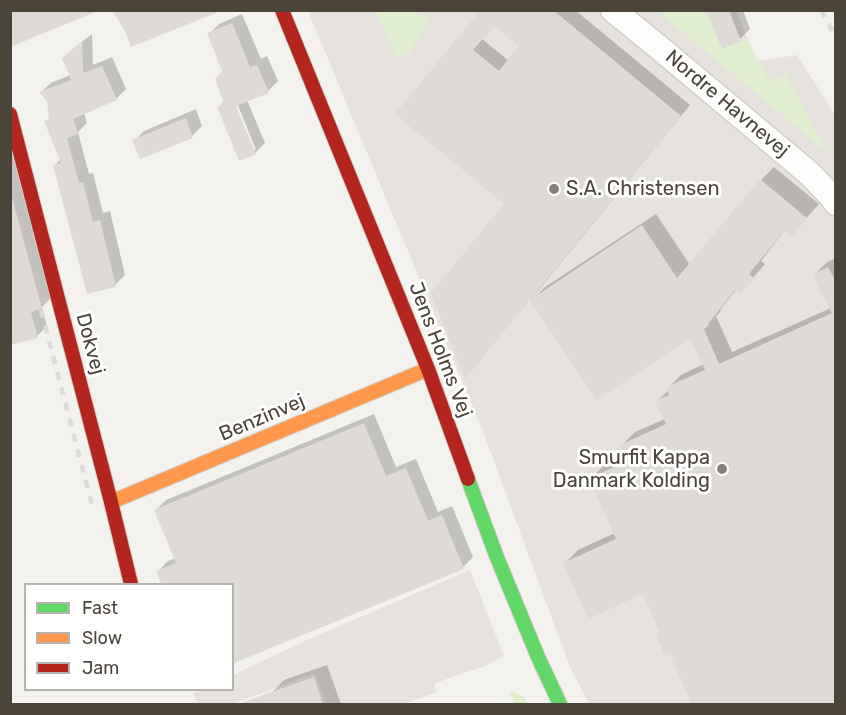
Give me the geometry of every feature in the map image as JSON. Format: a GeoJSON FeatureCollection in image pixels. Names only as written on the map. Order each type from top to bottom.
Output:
{"type":"FeatureCollection","features":[{"type":"Feature","properties":{"kind":"street","name":"Jens Holms Vej"},"geometry":{"type":"LineString","coordinates":[[282,10],[428,369],[496,555],[560,705]]}},
{"type":"Feature","properties":{"kind":"street","name":"Nordre Havnevej"},"geometry":{"type":"LineString","coordinates":[[613,10],[810,174],[836,203]]}},
{"type":"Feature","properties":{"kind":"street","name":"Dokvej"},"geometry":{"type":"LineString","coordinates":[[10,114],[131,583]]}},
{"type":"Feature","properties":{"kind":"street","name":"Benzinvej"},"geometry":{"type":"LineString","coordinates":[[111,502],[428,369]]}},
{"type":"Feature","properties":{"kind":"shaded area"},"geometry":{"type":"Polygon","coordinates":[[[308,11],[736,11],[757,61],[797,55],[835,115],[835,704],[589,704],[570,667],[484,434],[308,11]]]}},
{"type":"Feature","properties":{"kind":"shaded area"},"geometry":{"type":"Polygon","coordinates":[[[416,11],[454,11],[438,29],[416,11]]]}},
{"type":"Feature","properties":{"kind":"shaded area"},"geometry":{"type":"Polygon","coordinates":[[[533,296],[545,323],[596,400],[628,461],[589,478],[611,528],[538,560],[465,379],[533,296]]]}},
{"type":"Feature","properties":{"kind":"shaded area"},"geometry":{"type":"Polygon","coordinates":[[[470,570],[504,656],[483,667],[434,684],[437,692],[404,704],[326,704],[315,673],[233,704],[198,704],[193,693],[234,691],[234,675],[307,640],[470,570]]]}},
{"type":"Feature","properties":{"kind":"green space"},"geometry":{"type":"Polygon","coordinates":[[[375,11],[416,11],[429,22],[409,53],[397,58],[375,11]]]}},
{"type":"Feature","properties":{"kind":"green space"},"geometry":{"type":"Polygon","coordinates":[[[657,11],[706,11],[722,48],[746,38],[769,80],[772,82],[786,75],[828,153],[657,11]]]}},
{"type":"Feature","properties":{"kind":"green space"},"geometry":{"type":"Polygon","coordinates":[[[512,691],[525,698],[528,704],[515,704],[509,694],[512,691]]]}},
{"type":"Feature","properties":{"kind":"building"},"geometry":{"type":"Polygon","coordinates":[[[10,10],[98,10],[98,11],[10,47],[10,10]]]}},
{"type":"Feature","properties":{"kind":"building"},"geometry":{"type":"Polygon","coordinates":[[[112,10],[221,11],[131,47],[125,31],[112,10]]]}},
{"type":"Feature","properties":{"kind":"building","name":"S.A. Christensen"},"geometry":{"type":"Polygon","coordinates":[[[475,10],[553,10],[681,116],[465,379],[431,293],[504,204],[395,114],[478,13],[475,10]],[[494,26],[473,50],[499,71],[519,46],[494,26]]]}},
{"type":"Feature","properties":{"kind":"building"},"geometry":{"type":"Polygon","coordinates":[[[706,10],[729,10],[741,41],[722,49],[706,10]]]}},
{"type":"Feature","properties":{"kind":"building"},"geometry":{"type":"Polygon","coordinates":[[[232,23],[250,67],[257,65],[269,93],[236,106],[256,154],[239,161],[217,107],[224,104],[215,79],[222,71],[207,33],[232,23]]]}},
{"type":"Feature","properties":{"kind":"building"},"geometry":{"type":"Polygon","coordinates":[[[82,41],[83,73],[102,66],[117,100],[73,119],[78,134],[67,138],[79,183],[83,182],[93,222],[100,220],[116,287],[87,294],[53,165],[61,163],[44,121],[49,120],[47,101],[39,92],[71,80],[62,58],[82,41]]]}},
{"type":"Feature","properties":{"kind":"building"},"geometry":{"type":"Polygon","coordinates":[[[186,118],[193,138],[140,159],[132,140],[186,118]]]}},
{"type":"Feature","properties":{"kind":"building","name":"Smurfit Kappa Danmark Kolding"},"geometry":{"type":"Polygon","coordinates":[[[760,179],[807,218],[792,237],[784,231],[749,274],[754,278],[740,295],[735,290],[704,329],[719,364],[832,313],[812,275],[828,267],[836,281],[836,705],[692,705],[670,654],[665,656],[656,635],[660,633],[643,594],[588,619],[563,563],[616,539],[589,478],[628,461],[620,445],[666,424],[655,401],[669,395],[666,387],[705,370],[690,338],[596,400],[530,300],[642,225],[677,278],[760,179]]]}},
{"type":"Feature","properties":{"kind":"building"},"geometry":{"type":"Polygon","coordinates":[[[10,190],[42,309],[31,312],[38,338],[10,345],[10,190]]]}},
{"type":"Feature","properties":{"kind":"building"},"geometry":{"type":"Polygon","coordinates":[[[364,423],[386,476],[406,468],[428,521],[442,515],[464,569],[234,663],[234,583],[161,583],[156,571],[176,563],[154,510],[364,423]]]}},
{"type":"Feature","properties":{"kind":"building"},"geometry":{"type":"Polygon","coordinates":[[[314,677],[323,705],[244,705],[243,702],[314,677]]]}},
{"type":"Feature","properties":{"kind":"railway"},"geometry":{"type":"LineString","coordinates":[[821,10],[836,38]]}},
{"type":"Feature","properties":{"kind":"railway"},"geometry":{"type":"LineString","coordinates":[[41,310],[92,505]]}},
{"type":"Feature","properties":{"kind":"traffic: fast"},"geometry":{"type":"LineString","coordinates":[[468,479],[496,555],[560,704]]}},
{"type":"Feature","properties":{"kind":"traffic: slow"},"geometry":{"type":"LineString","coordinates":[[111,502],[428,369]]}},
{"type":"Feature","properties":{"kind":"traffic: jam"},"geometry":{"type":"LineString","coordinates":[[282,10],[428,369],[468,479]]}},
{"type":"Feature","properties":{"kind":"traffic: jam"},"geometry":{"type":"LineString","coordinates":[[10,114],[131,583]]}},
{"type":"Feature","properties":{"kind":"place","name":"S.A. Christensen"},"geometry":{"type":"Point","coordinates":[554,189]}},
{"type":"Feature","properties":{"kind":"place","name":"Smurfit Kappa Danmark Kolding"},"geometry":{"type":"Point","coordinates":[722,469]}}]}
